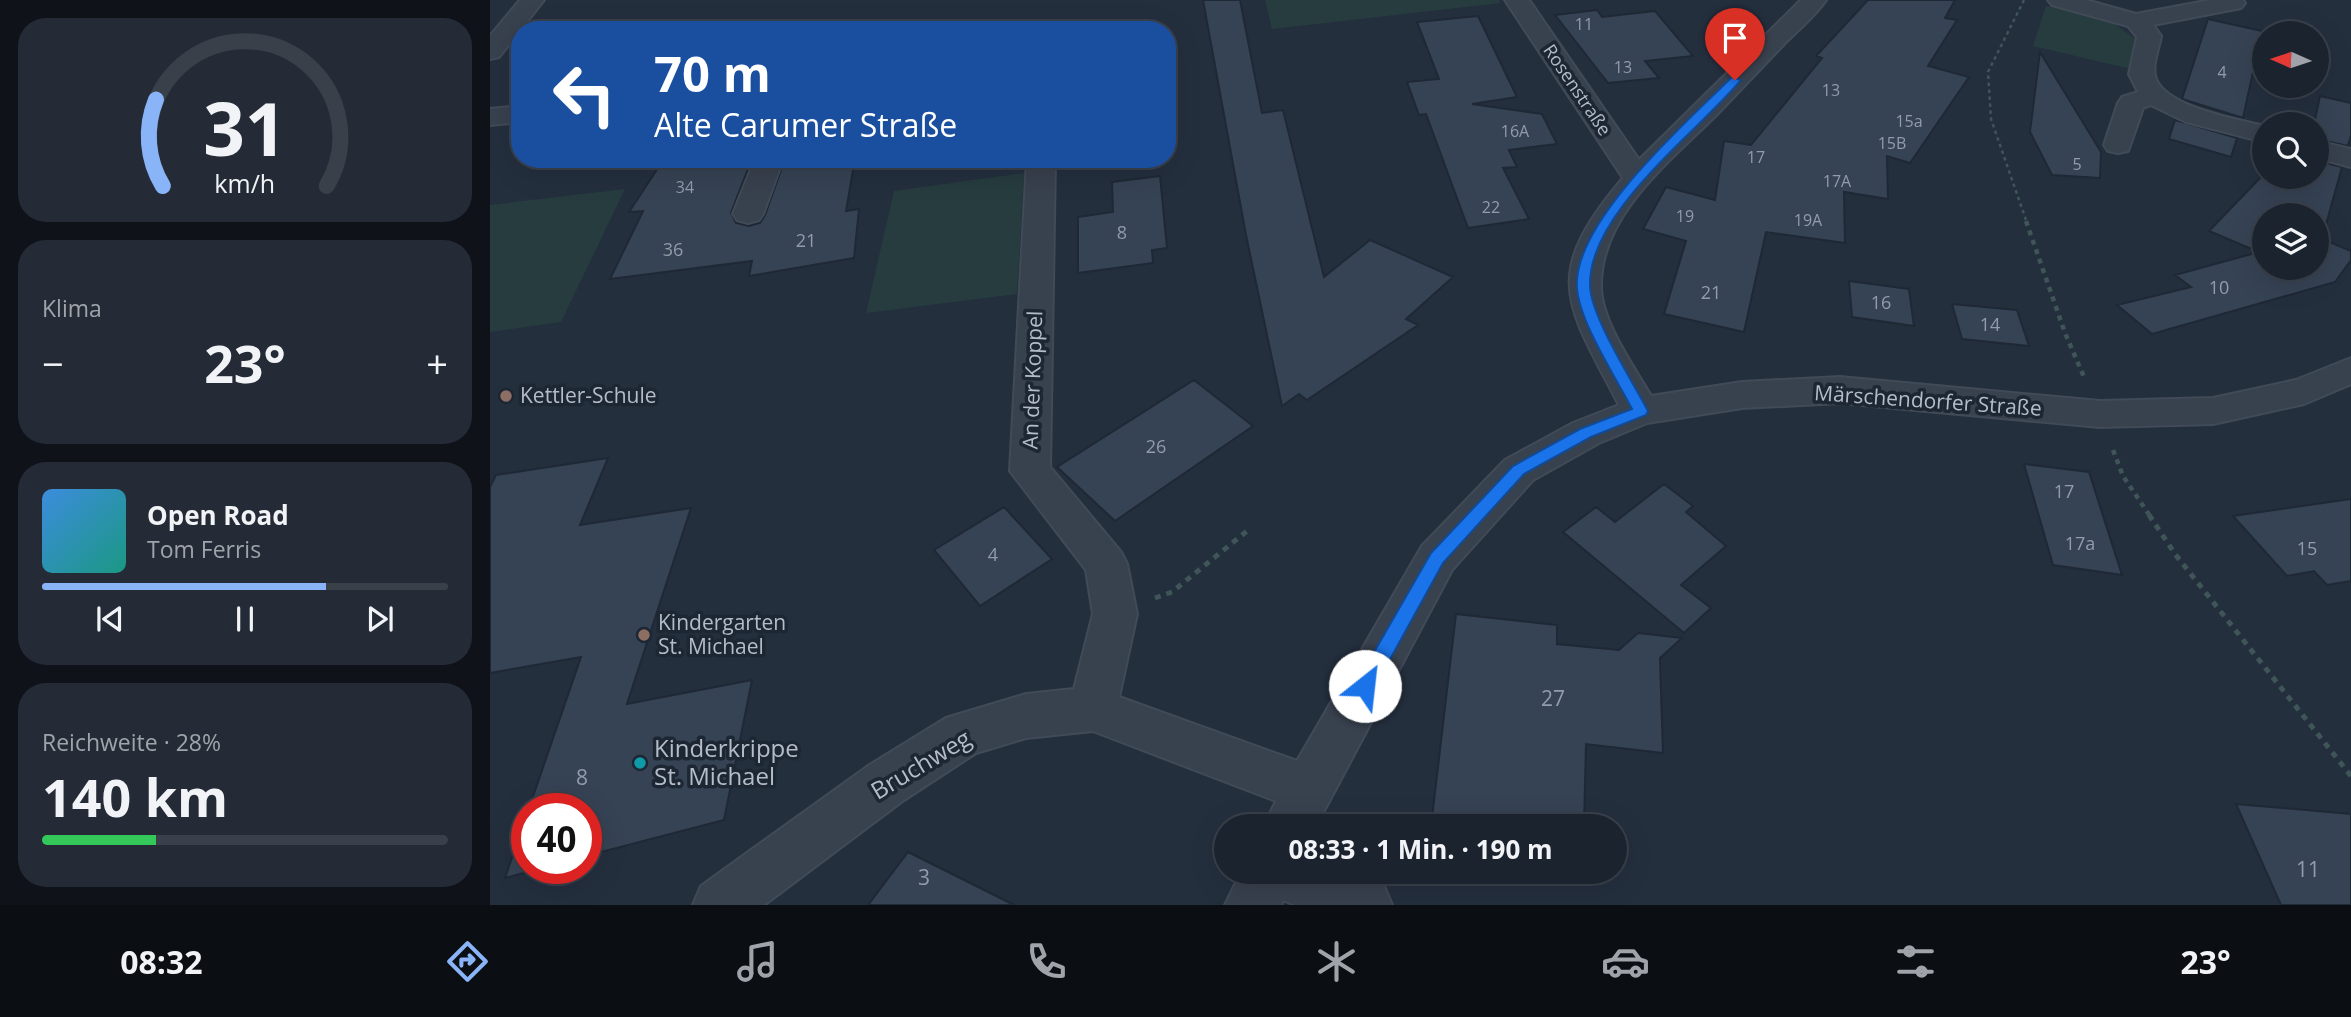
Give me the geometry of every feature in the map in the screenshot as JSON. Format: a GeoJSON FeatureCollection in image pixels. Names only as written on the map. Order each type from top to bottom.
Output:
{"type":"FeatureCollection","features":[{"type":"Feature","properties":{"kind":"street"},"geometry":{"type":"LineString","coordinates":[[515,21],[532,0]]}},
{"type":"Feature","properties":{"kind":"street","name":"Rosenstraße"},"geometry":{"type":"LineString","coordinates":[[1517,0],[1638,179]]}},
{"type":"Feature","properties":{"kind":"street"},"geometry":{"type":"LineString","coordinates":[[1641,411],[1591,314],[1583,287],[1587,262],[1596,237],[1638,179],[1814,0]]}},
{"type":"Feature","properties":{"kind":"street"},"geometry":{"type":"LineString","coordinates":[[2060,0],[2097,8],[2136,21],[2150,36],[2142,76],[2152,96],[2182,111],[2252,131]]}},
{"type":"Feature","properties":{"kind":"street"},"geometry":{"type":"LineString","coordinates":[[2136,21],[2233,3]]}},
{"type":"Feature","properties":{"kind":"street"},"geometry":{"type":"LineString","coordinates":[[490,52],[511,26]]}},
{"type":"Feature","properties":{"kind":"street"},"geometry":{"type":"LineString","coordinates":[[2118,145],[2131,103],[2152,96]]}},
{"type":"Feature","properties":{"kind":"street"},"geometry":{"type":"LineString","coordinates":[[490,117],[511,115]]}},
{"type":"Feature","properties":{"kind":"street"},"geometry":{"type":"LineString","coordinates":[[2329,152],[2351,158]]}},
{"type":"Feature","properties":{"kind":"street"},"geometry":{"type":"LineString","coordinates":[[748,214],[766,168]]}},
{"type":"Feature","properties":{"kind":"street","name":"An der Koppel"},"geometry":{"type":"LineString","coordinates":[[1041,168],[1030,471],[1106,564],[1115,614],[1093,709]]}},
{"type":"Feature","properties":{"kind":"street","name":"Märschendorfer Straße"},"geometry":{"type":"LineString","coordinates":[[1299,808],[1437,558],[1519,470],[1586,433],[1641,411],[1742,395],[1840,390],[2100,414],[2213,411],[2304,391],[2351,370]]}},
{"type":"Feature","properties":{"kind":"street","name":"Bruchweg"},"geometry":{"type":"LineString","coordinates":[[720,905],[886,783],[963,734],[1026,716],[1093,709],[1299,808]]}},
{"type":"Feature","properties":{"kind":"street"},"geometry":{"type":"LineString","coordinates":[[1252,905],[1263,884]]}},
{"type":"Feature","properties":{"kind":"street"},"geometry":{"type":"LineString","coordinates":[[1310,884],[1365,905]]}},
{"type":"Feature","properties":{"kind":"path"},"geometry":{"type":"LineString","coordinates":[[1115,614],[1172,592],[1247,531]]}},
{"type":"Feature","properties":{"kind":"green space"},"geometry":{"type":"Polygon","coordinates":[[[1265,0],[1499,0],[1501,3],[1272,29],[1265,0]]]}},
{"type":"Feature","properties":{"kind":"green space"},"geometry":{"type":"Polygon","coordinates":[[[2046,6],[2109,20],[2134,38],[2131,69],[2033,46],[2046,6]]]}},
{"type":"Feature","properties":{"kind":"green space"},"geometry":{"type":"Polygon","coordinates":[[[1024,173],[1017,294],[866,313],[894,191],[1024,173]]]}},
{"type":"Feature","properties":{"kind":"green space"},"geometry":{"type":"Polygon","coordinates":[[[625,189],[561,322],[490,332],[490,205],[625,189]]]}},
{"type":"Feature","properties":{"kind":"building"},"geometry":{"type":"Polygon","coordinates":[[[1203,0],[1240,0],[1262,113],[1283,110],[1324,277],[1370,240],[1453,277],[1406,319],[1418,325],[1307,400],[1299,394],[1282,406],[1246,235],[1203,0]]]}},
{"type":"Feature","properties":{"kind":"building"},"geometry":{"type":"Polygon","coordinates":[[[1868,0],[1955,0],[1945,18],[1957,20],[1928,66],[1969,77],[1910,163],[1887,156],[1888,199],[1844,192],[1845,243],[1766,232],[1744,332],[1664,314],[1686,241],[1643,229],[1666,187],[1715,200],[1724,141],[1751,145],[1822,58],[1816,56],[1868,0]]]}},
{"type":"Feature","properties":{"kind":"building"},"geometry":{"type":"Polygon","coordinates":[[[1597,10],[1602,17],[1655,11],[1693,56],[1645,61],[1659,78],[1608,83],[1555,15],[1597,10]]]}},
{"type":"Feature","properties":{"kind":"building"},"geometry":{"type":"Polygon","coordinates":[[[1478,16],[1517,97],[1472,104],[1542,114],[1557,144],[1509,150],[1517,167],[1503,168],[1529,219],[1468,228],[1426,114],[1419,115],[1407,82],[1439,79],[1417,22],[1478,16]]]}},
{"type":"Feature","properties":{"kind":"building"},"geometry":{"type":"Polygon","coordinates":[[[2208,19],[2252,29],[2252,77],[2243,118],[2182,99],[2208,19]]]}},
{"type":"Feature","properties":{"kind":"building"},"geometry":{"type":"Polygon","coordinates":[[[2040,52],[2101,152],[2100,178],[2052,175],[2030,132],[2040,52]]]}},
{"type":"Feature","properties":{"kind":"building"},"geometry":{"type":"Polygon","coordinates":[[[2320,98],[2351,103],[2351,135],[2348,146],[2329,142],[2329,112],[2317,112],[2320,98]]]}},
{"type":"Feature","properties":{"kind":"building"},"geometry":{"type":"Polygon","coordinates":[[[2175,120],[2237,138],[2231,157],[2169,139],[2175,120]]]}},
{"type":"Feature","properties":{"kind":"building"},"geometry":{"type":"Polygon","coordinates":[[[2329,164],[2342,167],[2329,214],[2329,203],[2252,203],[2252,249],[2209,231],[2252,186],[2252,189],[2329,189],[2329,164]]]}},
{"type":"Feature","properties":{"kind":"building"},"geometry":{"type":"Polygon","coordinates":[[[658,168],[748,168],[731,213],[736,223],[749,226],[760,223],[782,168],[853,168],[846,211],[859,209],[854,258],[749,276],[752,261],[610,279],[643,211],[629,212],[658,168]]]}},
{"type":"Feature","properties":{"kind":"building"},"geometry":{"type":"Polygon","coordinates":[[[1160,176],[1167,248],[1152,250],[1153,263],[1078,273],[1078,217],[1113,212],[1112,182],[1160,176]]]}},
{"type":"Feature","properties":{"kind":"building"},"geometry":{"type":"Polygon","coordinates":[[[2329,242],[2351,251],[2351,260],[2335,282],[2152,334],[2117,305],[2191,287],[2175,275],[2252,254],[2252,280],[2329,280],[2329,242]]]}},
{"type":"Feature","properties":{"kind":"building"},"geometry":{"type":"Polygon","coordinates":[[[1849,281],[1909,289],[1914,326],[1852,317],[1849,281]]]}},
{"type":"Feature","properties":{"kind":"building"},"geometry":{"type":"Polygon","coordinates":[[[1952,304],[2017,310],[2029,346],[1962,339],[1952,304]]]}},
{"type":"Feature","properties":{"kind":"building"},"geometry":{"type":"Polygon","coordinates":[[[1194,380],[1253,426],[1115,521],[1057,467],[1194,380]]]}},
{"type":"Feature","properties":{"kind":"building"},"geometry":{"type":"Polygon","coordinates":[[[608,458],[580,525],[691,508],[627,704],[752,680],[724,820],[602,852],[602,793],[534,793],[581,657],[490,673],[490,487],[496,475],[608,458]]]}},
{"type":"Feature","properties":{"kind":"building"},"geometry":{"type":"Polygon","coordinates":[[[2024,464],[2089,472],[2122,575],[2053,565],[2024,464]]]}},
{"type":"Feature","properties":{"kind":"building"},"geometry":{"type":"Polygon","coordinates":[[[1664,484],[1693,506],[1686,512],[1726,546],[1681,585],[1711,608],[1684,633],[1563,532],[1596,507],[1615,522],[1664,484]]]}},
{"type":"Feature","properties":{"kind":"building"},"geometry":{"type":"Polygon","coordinates":[[[2351,499],[2351,581],[2327,585],[2314,571],[2287,576],[2233,516],[2351,499]]]}},
{"type":"Feature","properties":{"kind":"building"},"geometry":{"type":"Polygon","coordinates":[[[1004,507],[1052,559],[980,606],[934,550],[1004,507]]]}},
{"type":"Feature","properties":{"kind":"building"},"geometry":{"type":"Polygon","coordinates":[[[1456,614],[1557,625],[1557,644],[1619,650],[1638,633],[1682,638],[1660,658],[1663,753],[1586,744],[1584,814],[1432,814],[1456,614]]]}},
{"type":"Feature","properties":{"kind":"building"},"geometry":{"type":"Polygon","coordinates":[[[2236,804],[2351,814],[2351,905],[2281,905],[2236,804]]]}},
{"type":"Feature","properties":{"kind":"building"},"geometry":{"type":"Polygon","coordinates":[[[908,852],[1014,905],[868,905],[908,852]]]}},
{"type":"Feature","properties":{"kind":"building"},"geometry":{"type":"Polygon","coordinates":[[[511,861],[511,876],[505,878],[511,861]]]}},
{"type":"Feature","properties":{"kind":"place","name":"Kettler-Schule"},"geometry":{"type":"Point","coordinates":[506,396]}},
{"type":"Feature","properties":{"kind":"place","name":"Kindergarten St. Michael"},"geometry":{"type":"Point","coordinates":[644,635]}},
{"type":"Feature","properties":{"kind":"place","name":"Kinderkrippe St. Michael"},"geometry":{"type":"Point","coordinates":[640,763]}},
{"type":"Feature","properties":{"kind":"route"},"geometry":{"type":"LineString","coordinates":[[1365,686],[1437,558],[1519,470],[1586,433],[1641,411],[1591,314],[1583,287],[1587,262],[1596,237],[1638,179],[1735,80]]}}]}
